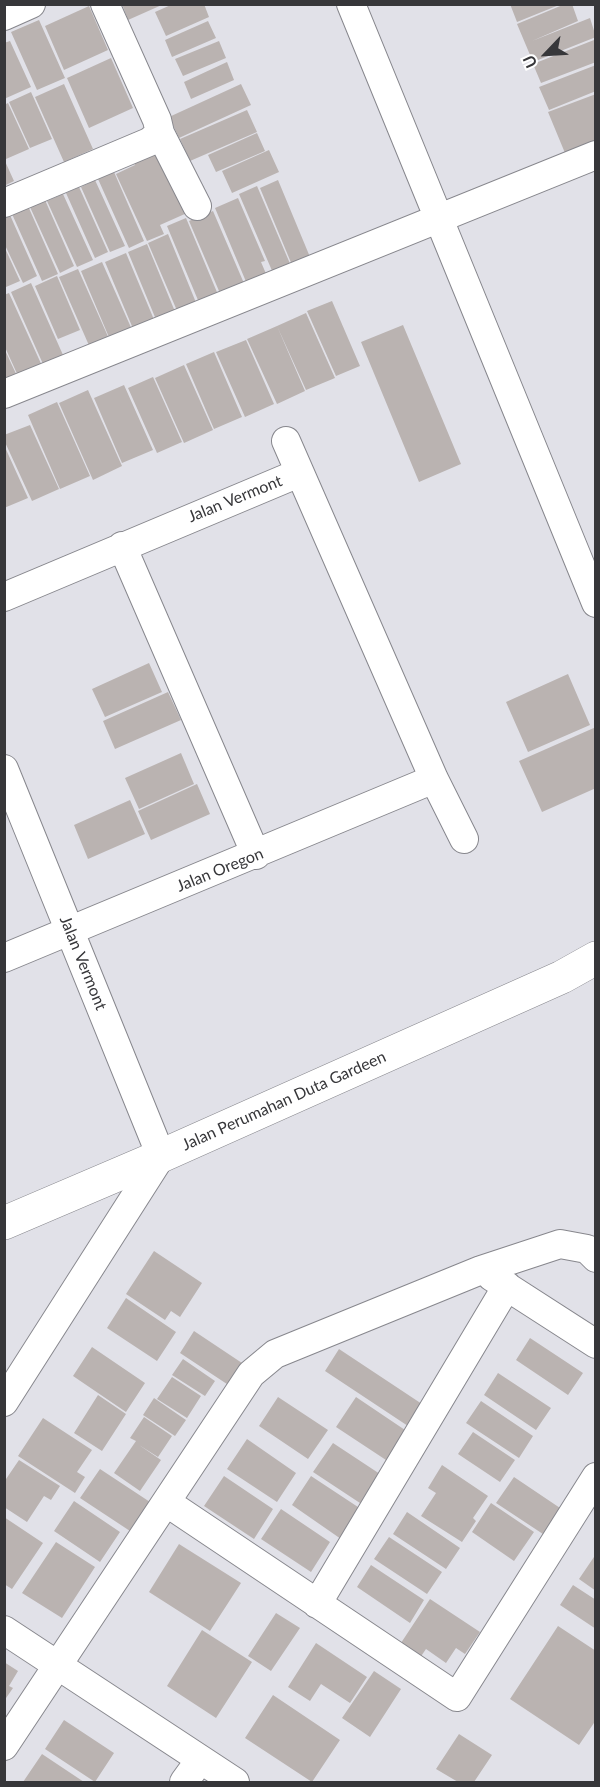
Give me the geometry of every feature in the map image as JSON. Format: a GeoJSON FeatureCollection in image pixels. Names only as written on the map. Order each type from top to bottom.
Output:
{"type":"FeatureCollection","features":[{"type":"Feature","properties":{"kind":"street"},"geometry":{"type":"LineString","coordinates":[[4,16],[31,4]]}},
{"type":"Feature","properties":{"kind":"street"},"geometry":{"type":"LineString","coordinates":[[105,4],[157,120],[160,134],[197,206]]}},
{"type":"Feature","properties":{"kind":"street"},"geometry":{"type":"LineString","coordinates":[[351,4],[596,603]]}},
{"type":"Feature","properties":{"kind":"street"},"geometry":{"type":"LineString","coordinates":[[4,203],[149,142],[160,134]]}},
{"type":"Feature","properties":{"kind":"street"},"geometry":{"type":"LineString","coordinates":[[4,394],[596,155]]}},
{"type":"Feature","properties":{"kind":"street"},"geometry":{"type":"LineString","coordinates":[[286,441],[434,779],[464,839]]}},
{"type":"Feature","properties":{"kind":"street","name":"Jalan Vermont"},"geometry":{"type":"LineString","coordinates":[[4,597],[299,473]]}},
{"type":"Feature","properties":{"kind":"street"},"geometry":{"type":"LineString","coordinates":[[122,546],[256,855]]}},
{"type":"Feature","properties":{"kind":"street","name":"Jalan Vermont"},"geometry":{"type":"LineString","coordinates":[[4,769],[161,1156]]}},
{"type":"Feature","properties":{"kind":"street","name":"Jalan Oregon"},"geometry":{"type":"LineString","coordinates":[[4,958],[434,779]]}},
{"type":"Feature","properties":{"kind":"street","name":"Jalan Perumahan Duta Gardeen"},"geometry":{"type":"LineString","coordinates":[[4,1223],[161,1156],[562,977],[596,958]]}},
{"type":"Feature","properties":{"kind":"street","name":"Jalan Perumahan Duta Gardeen"},"geometry":{"type":"LineString","coordinates":[[562,977],[596,967]]}},
{"type":"Feature","properties":{"kind":"street"},"geometry":{"type":"LineString","coordinates":[[4,1401],[161,1156]]}},
{"type":"Feature","properties":{"kind":"street"},"geometry":{"type":"LineString","coordinates":[[4,1746],[251,1374],[274,1354],[482,1270],[560,1244],[587,1249],[596,1258]]}},
{"type":"Feature","properties":{"kind":"street"},"geometry":{"type":"LineString","coordinates":[[482,1270],[596,1344]]}},
{"type":"Feature","properties":{"kind":"street"},"geometry":{"type":"LineString","coordinates":[[317,1604],[507,1286]]}},
{"type":"Feature","properties":{"kind":"street"},"geometry":{"type":"LineString","coordinates":[[166,1502],[456,1697],[596,1477]]}},
{"type":"Feature","properties":{"kind":"street"},"geometry":{"type":"LineString","coordinates":[[4,1630],[57,1665],[192,1771],[235,1782]]}},
{"type":"Feature","properties":{"kind":"building"},"geometry":{"type":"Polygon","coordinates":[[[122,4],[164,4],[128,20],[122,4]]]}},
{"type":"Feature","properties":{"kind":"building"},"geometry":{"type":"Polygon","coordinates":[[[173,4],[204,4],[209,17],[166,36],[155,12],[173,4]]]}},
{"type":"Feature","properties":{"kind":"building"},"geometry":{"type":"Polygon","coordinates":[[[510,4],[559,4],[559,5],[517,22],[510,4]]]}},
{"type":"Feature","properties":{"kind":"building"},"geometry":{"type":"Polygon","coordinates":[[[565,4],[572,4],[578,21],[532,41],[590,18],[596,37],[533,62],[517,24],[565,4]]]}},
{"type":"Feature","properties":{"kind":"building"},"geometry":{"type":"Polygon","coordinates":[[[89,6],[108,50],[64,70],[45,26],[89,6]]]}},
{"type":"Feature","properties":{"kind":"building"},"geometry":{"type":"Polygon","coordinates":[[[39,20],[65,78],[37,90],[11,32],[39,20]]]}},
{"type":"Feature","properties":{"kind":"building"},"geometry":{"type":"Polygon","coordinates":[[[208,21],[216,38],[172,57],[165,40],[208,21]]]}},
{"type":"Feature","properties":{"kind":"building"},"geometry":{"type":"Polygon","coordinates":[[[594,40],[596,62],[541,83],[533,64],[594,40]]]}},
{"type":"Feature","properties":{"kind":"building"},"geometry":{"type":"Polygon","coordinates":[[[10,41],[31,87],[4,99],[4,43],[10,41]]]}},
{"type":"Feature","properties":{"kind":"building"},"geometry":{"type":"Polygon","coordinates":[[[219,41],[226,58],[183,76],[175,59],[219,41]]]}},
{"type":"Feature","properties":{"kind":"building"},"geometry":{"type":"Polygon","coordinates":[[[111,58],[133,108],[89,128],[67,78],[111,58]]]}},
{"type":"Feature","properties":{"kind":"building"},"geometry":{"type":"Polygon","coordinates":[[[227,62],[234,80],[191,99],[184,82],[227,62]]]}},
{"type":"Feature","properties":{"kind":"building"},"geometry":{"type":"Polygon","coordinates":[[[596,65],[596,91],[549,110],[539,87],[596,65]]]}},
{"type":"Feature","properties":{"kind":"building"},"geometry":{"type":"Polygon","coordinates":[[[64,84],[93,149],[64,162],[35,97],[64,84]]]}},
{"type":"Feature","properties":{"kind":"building"},"geometry":{"type":"Polygon","coordinates":[[[241,84],[251,105],[179,138],[169,117],[241,84]]]}},
{"type":"Feature","properties":{"kind":"building"},"geometry":{"type":"Polygon","coordinates":[[[31,92],[52,139],[30,148],[9,102],[31,92]]]}},
{"type":"Feature","properties":{"kind":"building"},"geometry":{"type":"Polygon","coordinates":[[[596,94],[596,141],[565,153],[548,112],[596,94]]]}},
{"type":"Feature","properties":{"kind":"building"},"geometry":{"type":"Polygon","coordinates":[[[8,103],[29,149],[6,159],[4,155],[4,105],[8,103]]]}},
{"type":"Feature","properties":{"kind":"building"},"geometry":{"type":"Polygon","coordinates":[[[247,110],[257,132],[190,161],[180,139],[247,110]]]}},
{"type":"Feature","properties":{"kind":"building"},"geometry":{"type":"Polygon","coordinates":[[[257,133],[265,151],[216,172],[208,155],[257,133]]]}},
{"type":"Feature","properties":{"kind":"building"},"geometry":{"type":"Polygon","coordinates":[[[158,150],[187,213],[160,225],[164,234],[147,241],[116,174],[135,165],[133,161],[158,150]]]}},
{"type":"Feature","properties":{"kind":"building"},"geometry":{"type":"Polygon","coordinates":[[[269,150],[279,172],[232,193],[222,171],[269,150]]]}},
{"type":"Feature","properties":{"kind":"building"},"geometry":{"type":"Polygon","coordinates":[[[4,159],[14,181],[4,186],[4,159]]]}},
{"type":"Feature","properties":{"kind":"building"},"geometry":{"type":"Polygon","coordinates":[[[114,172],[144,241],[129,248],[98,179],[114,172]]]}},
{"type":"Feature","properties":{"kind":"building"},"geometry":{"type":"Polygon","coordinates":[[[95,180],[125,246],[110,252],[81,187],[95,180]]]}},
{"type":"Feature","properties":{"kind":"building"},"geometry":{"type":"Polygon","coordinates":[[[278,180],[310,257],[292,265],[260,188],[278,180]]]}},
{"type":"Feature","properties":{"kind":"building"},"geometry":{"type":"Polygon","coordinates":[[[257,186],[291,266],[273,273],[239,194],[257,186]]]}},
{"type":"Feature","properties":{"kind":"building"},"geometry":{"type":"Polygon","coordinates":[[[79,187],[108,252],[95,258],[66,193],[79,187]]]}},
{"type":"Feature","properties":{"kind":"building"},"geometry":{"type":"Polygon","coordinates":[[[63,194],[93,260],[77,267],[47,201],[63,194]]]}},
{"type":"Feature","properties":{"kind":"building"},"geometry":{"type":"Polygon","coordinates":[[[238,198],[265,261],[261,262],[267,276],[247,284],[215,208],[238,198]]]}},
{"type":"Feature","properties":{"kind":"building"},"geometry":{"type":"Polygon","coordinates":[[[45,200],[74,266],[60,273],[30,207],[45,200]]]}},
{"type":"Feature","properties":{"kind":"building"},"geometry":{"type":"Polygon","coordinates":[[[28,206],[58,274],[42,281],[12,214],[28,206]]]}},
{"type":"Feature","properties":{"kind":"building"},"geometry":{"type":"Polygon","coordinates":[[[213,211],[246,288],[222,298],[189,221],[213,211]]]}},
{"type":"Feature","properties":{"kind":"building"},"geometry":{"type":"Polygon","coordinates":[[[10,215],[37,276],[23,283],[4,243],[4,217],[10,215]]]}},
{"type":"Feature","properties":{"kind":"building"},"geometry":{"type":"Polygon","coordinates":[[[186,218],[219,297],[200,305],[167,226],[186,218]]]}},
{"type":"Feature","properties":{"kind":"building"},"geometry":{"type":"Polygon","coordinates":[[[168,234],[197,305],[178,313],[148,243],[168,234]]]}},
{"type":"Feature","properties":{"kind":"building"},"geometry":{"type":"Polygon","coordinates":[[[147,244],[176,314],[157,322],[128,252],[147,244]]]}},
{"type":"Feature","properties":{"kind":"building"},"geometry":{"type":"Polygon","coordinates":[[[4,246],[20,281],[6,287],[4,285],[4,246]]]}},
{"type":"Feature","properties":{"kind":"building"},"geometry":{"type":"Polygon","coordinates":[[[126,253],[155,322],[134,331],[105,262],[126,253]]]}},
{"type":"Feature","properties":{"kind":"building"},"geometry":{"type":"Polygon","coordinates":[[[102,262],[133,332],[111,342],[81,271],[102,262]]]}},
{"type":"Feature","properties":{"kind":"building"},"geometry":{"type":"Polygon","coordinates":[[[78,269],[110,341],[91,350],[59,277],[78,269]]]}},
{"type":"Feature","properties":{"kind":"building"},"geometry":{"type":"Polygon","coordinates":[[[57,276],[80,330],[58,339],[35,286],[57,276]]]}},
{"type":"Feature","properties":{"kind":"building"},"geometry":{"type":"Polygon","coordinates":[[[31,283],[63,355],[43,364],[11,292],[31,283]]]}},
{"type":"Feature","properties":{"kind":"building"},"geometry":{"type":"Polygon","coordinates":[[[9,293],[43,368],[19,378],[4,345],[4,295],[9,293]]]}},
{"type":"Feature","properties":{"kind":"building"},"geometry":{"type":"Polygon","coordinates":[[[332,301],[360,366],[336,376],[307,311],[332,301]]]}},
{"type":"Feature","properties":{"kind":"building"},"geometry":{"type":"Polygon","coordinates":[[[306,313],[335,378],[306,390],[277,326],[306,313]]]}},
{"type":"Feature","properties":{"kind":"building"},"geometry":{"type":"Polygon","coordinates":[[[403,325],[461,464],[419,482],[361,342],[403,325]]]}},
{"type":"Feature","properties":{"kind":"building"},"geometry":{"type":"Polygon","coordinates":[[[277,326],[305,391],[277,404],[247,339],[277,326]]]}},
{"type":"Feature","properties":{"kind":"building"},"geometry":{"type":"Polygon","coordinates":[[[246,340],[274,404],[245,417],[216,352],[246,340]]]}},
{"type":"Feature","properties":{"kind":"building"},"geometry":{"type":"Polygon","coordinates":[[[4,348],[18,378],[4,383],[4,348]]]}},
{"type":"Feature","properties":{"kind":"building"},"geometry":{"type":"Polygon","coordinates":[[[214,352],[242,417],[214,429],[186,364],[214,352]]]}},
{"type":"Feature","properties":{"kind":"building"},"geometry":{"type":"Polygon","coordinates":[[[184,365],[213,430],[184,443],[155,378],[184,365]]]}},
{"type":"Feature","properties":{"kind":"building"},"geometry":{"type":"Polygon","coordinates":[[[153,377],[182,442],[157,453],[128,388],[153,377]]]}},
{"type":"Feature","properties":{"kind":"building"},"geometry":{"type":"Polygon","coordinates":[[[124,385],[153,450],[122,463],[94,398],[124,385]]]}},
{"type":"Feature","properties":{"kind":"building"},"geometry":{"type":"Polygon","coordinates":[[[88,390],[122,466],[93,480],[59,403],[88,390]]]}},
{"type":"Feature","properties":{"kind":"building"},"geometry":{"type":"Polygon","coordinates":[[[57,402],[90,476],[60,489],[28,415],[57,402]]]}},
{"type":"Feature","properties":{"kind":"building"},"geometry":{"type":"Polygon","coordinates":[[[30,425],[59,489],[32,501],[4,440],[4,435],[30,425]]]}},
{"type":"Feature","properties":{"kind":"building"},"geometry":{"type":"Polygon","coordinates":[[[4,445],[28,498],[4,508],[4,445]]]}},
{"type":"Feature","properties":{"kind":"building"},"geometry":{"type":"Polygon","coordinates":[[[149,663],[162,692],[105,717],[92,689],[149,663]]]}},
{"type":"Feature","properties":{"kind":"building"},"geometry":{"type":"Polygon","coordinates":[[[568,674],[590,725],[528,752],[506,702],[568,674]]]}},
{"type":"Feature","properties":{"kind":"building"},"geometry":{"type":"Polygon","coordinates":[[[168,692],[181,720],[115,749],[103,721],[168,692]]]}},
{"type":"Feature","properties":{"kind":"building"},"geometry":{"type":"Polygon","coordinates":[[[596,727],[596,788],[542,812],[519,761],[596,727]]]}},
{"type":"Feature","properties":{"kind":"building"},"geometry":{"type":"Polygon","coordinates":[[[181,753],[194,784],[139,809],[125,778],[181,753]]]}},
{"type":"Feature","properties":{"kind":"building"},"geometry":{"type":"Polygon","coordinates":[[[197,784],[210,814],[151,840],[138,811],[197,784]]]}},
{"type":"Feature","properties":{"kind":"building"},"geometry":{"type":"Polygon","coordinates":[[[130,800],[145,834],[88,859],[74,825],[130,800]]]}},
{"type":"Feature","properties":{"kind":"building"},"geometry":{"type":"Polygon","coordinates":[[[154,1251],[202,1283],[180,1317],[171,1311],[165,1320],[126,1294],[154,1251]]]}},
{"type":"Feature","properties":{"kind":"building"},"geometry":{"type":"Polygon","coordinates":[[[126,1298],[176,1332],[157,1361],[107,1328],[126,1298]]]}},
{"type":"Feature","properties":{"kind":"building"},"geometry":{"type":"Polygon","coordinates":[[[194,1331],[251,1369],[236,1390],[180,1353],[194,1331]]]}},
{"type":"Feature","properties":{"kind":"building"},"geometry":{"type":"Polygon","coordinates":[[[530,1338],[583,1373],[568,1395],[516,1360],[530,1338]]]}},
{"type":"Feature","properties":{"kind":"building"},"geometry":{"type":"Polygon","coordinates":[[[92,1347],[145,1383],[126,1412],[73,1376],[92,1347]]]}},
{"type":"Feature","properties":{"kind":"building"},"geometry":{"type":"Polygon","coordinates":[[[339,1349],[422,1404],[408,1426],[325,1371],[339,1349]]]}},
{"type":"Feature","properties":{"kind":"building"},"geometry":{"type":"Polygon","coordinates":[[[183,1359],[215,1381],[205,1396],[172,1375],[183,1359]]]}},
{"type":"Feature","properties":{"kind":"building"},"geometry":{"type":"Polygon","coordinates":[[[498,1373],[551,1408],[536,1430],[484,1395],[498,1373]]]}},
{"type":"Feature","properties":{"kind":"building"},"geometry":{"type":"Polygon","coordinates":[[[172,1377],[201,1396],[187,1418],[157,1399],[172,1377]]]}},
{"type":"Feature","properties":{"kind":"building"},"geometry":{"type":"Polygon","coordinates":[[[98,1395],[126,1414],[102,1451],[74,1433],[98,1395]]]}},
{"type":"Feature","properties":{"kind":"building"},"geometry":{"type":"Polygon","coordinates":[[[278,1397],[328,1430],[308,1459],[259,1426],[278,1397]]]}},
{"type":"Feature","properties":{"kind":"building"},"geometry":{"type":"Polygon","coordinates":[[[356,1397],[405,1430],[386,1460],[336,1427],[356,1397]]]}},
{"type":"Feature","properties":{"kind":"building"},"geometry":{"type":"Polygon","coordinates":[[[154,1398],[186,1420],[175,1436],[143,1415],[154,1398]]]}},
{"type":"Feature","properties":{"kind":"building"},"geometry":{"type":"Polygon","coordinates":[[[481,1401],[533,1436],[519,1458],[466,1423],[481,1401]]]}},
{"type":"Feature","properties":{"kind":"building"},"geometry":{"type":"Polygon","coordinates":[[[144,1417],[172,1436],[158,1457],[139,1445],[161,1460],[140,1491],[114,1473],[136,1441],[130,1438],[144,1417]]]}},
{"type":"Feature","properties":{"kind":"building"},"geometry":{"type":"Polygon","coordinates":[[[43,1418],[92,1450],[77,1472],[85,1477],[75,1493],[18,1456],[43,1418]]]}},
{"type":"Feature","properties":{"kind":"building"},"geometry":{"type":"Polygon","coordinates":[[[473,1432],[515,1460],[500,1482],[458,1454],[473,1432]]]}},
{"type":"Feature","properties":{"kind":"building"},"geometry":{"type":"Polygon","coordinates":[[[247,1439],[296,1473],[277,1502],[227,1469],[247,1439]]]}},
{"type":"Feature","properties":{"kind":"building"},"geometry":{"type":"Polygon","coordinates":[[[333,1443],[383,1476],[363,1505],[313,1472],[333,1443]]]}},
{"type":"Feature","properties":{"kind":"building"},"geometry":{"type":"Polygon","coordinates":[[[19,1460],[60,1486],[51,1500],[44,1496],[27,1522],[4,1507],[4,1482],[19,1460]]]}},
{"type":"Feature","properties":{"kind":"building"},"geometry":{"type":"Polygon","coordinates":[[[442,1465],[488,1496],[473,1518],[476,1521],[462,1542],[421,1516],[436,1493],[428,1488],[442,1465]]]}},
{"type":"Feature","properties":{"kind":"building"},"geometry":{"type":"Polygon","coordinates":[[[100,1469],[150,1502],[130,1531],[80,1498],[100,1469]]]}},
{"type":"Feature","properties":{"kind":"building"},"geometry":{"type":"Polygon","coordinates":[[[224,1476],[273,1509],[254,1539],[204,1506],[224,1476]]]}},
{"type":"Feature","properties":{"kind":"building"},"geometry":{"type":"Polygon","coordinates":[[[311,1476],[361,1509],[341,1539],[292,1505],[311,1476]]]}},
{"type":"Feature","properties":{"kind":"building"},"geometry":{"type":"Polygon","coordinates":[[[514,1477],[566,1512],[549,1538],[496,1503],[514,1477]]]}},
{"type":"Feature","properties":{"kind":"building"},"geometry":{"type":"Polygon","coordinates":[[[74,1501],[120,1532],[100,1562],[54,1531],[74,1501]]]}},
{"type":"Feature","properties":{"kind":"building"},"geometry":{"type":"Polygon","coordinates":[[[491,1503],[534,1532],[514,1561],[472,1532],[491,1503]]]}},
{"type":"Feature","properties":{"kind":"building"},"geometry":{"type":"Polygon","coordinates":[[[281,1509],[330,1542],[311,1572],[261,1539],[281,1509]]]}},
{"type":"Feature","properties":{"kind":"building"},"geometry":{"type":"Polygon","coordinates":[[[407,1512],[460,1548],[446,1569],[393,1534],[407,1512]]]}},
{"type":"Feature","properties":{"kind":"building"},"geometry":{"type":"Polygon","coordinates":[[[4,1517],[43,1543],[12,1589],[4,1584],[4,1517]]]}},
{"type":"Feature","properties":{"kind":"building"},"geometry":{"type":"Polygon","coordinates":[[[389,1537],[442,1572],[427,1594],[374,1559],[389,1537]]]}},
{"type":"Feature","properties":{"kind":"building"},"geometry":{"type":"Polygon","coordinates":[[[56,1542],[95,1567],[62,1618],[22,1593],[56,1542]]]}},
{"type":"Feature","properties":{"kind":"building"},"geometry":{"type":"Polygon","coordinates":[[[179,1544],[241,1583],[210,1631],[149,1592],[179,1544]]]}},
{"type":"Feature","properties":{"kind":"building"},"geometry":{"type":"Polygon","coordinates":[[[596,1554],[596,1591],[579,1579],[596,1554]]]}},
{"type":"Feature","properties":{"kind":"building"},"geometry":{"type":"Polygon","coordinates":[[[371,1565],[424,1600],[410,1623],[357,1587],[371,1565]]]}},
{"type":"Feature","properties":{"kind":"building"},"geometry":{"type":"Polygon","coordinates":[[[573,1585],[596,1600],[596,1629],[560,1605],[573,1585]]]}},
{"type":"Feature","properties":{"kind":"building"},"geometry":{"type":"Polygon","coordinates":[[[430,1599],[480,1632],[465,1654],[456,1648],[446,1663],[426,1649],[415,1665],[395,1652],[430,1599]]]}},
{"type":"Feature","properties":{"kind":"building"},"geometry":{"type":"Polygon","coordinates":[[[276,1613],[300,1628],[271,1671],[248,1656],[276,1613]]]}},
{"type":"Feature","properties":{"kind":"building"},"geometry":{"type":"Polygon","coordinates":[[[558,1626],[596,1651],[596,1720],[579,1745],[510,1699],[558,1626]]]}},
{"type":"Feature","properties":{"kind":"building"},"geometry":{"type":"Polygon","coordinates":[[[202,1630],[252,1662],[216,1718],[167,1686],[202,1630]]]}},
{"type":"Feature","properties":{"kind":"building"},"geometry":{"type":"Polygon","coordinates":[[[316,1643],[367,1677],[350,1703],[321,1684],[310,1701],[288,1687],[316,1643]]]}},
{"type":"Feature","properties":{"kind":"building"},"geometry":{"type":"Polygon","coordinates":[[[4,1662],[18,1671],[9,1686],[13,1688],[4,1701],[4,1662]]]}},
{"type":"Feature","properties":{"kind":"building"},"geometry":{"type":"Polygon","coordinates":[[[374,1671],[401,1689],[370,1737],[342,1718],[374,1671]]]}},
{"type":"Feature","properties":{"kind":"building"},"geometry":{"type":"Polygon","coordinates":[[[273,1695],[340,1740],[312,1782],[245,1738],[273,1695]]]}},
{"type":"Feature","properties":{"kind":"building"},"geometry":{"type":"Polygon","coordinates":[[[64,1720],[114,1753],[95,1782],[45,1749],[64,1720]]]}},
{"type":"Feature","properties":{"kind":"building"},"geometry":{"type":"Polygon","coordinates":[[[459,1734],[492,1755],[474,1782],[458,1782],[436,1769],[459,1734]]]}},
{"type":"Feature","properties":{"kind":"building"},"geometry":{"type":"Polygon","coordinates":[[[42,1754],[84,1782],[23,1782],[42,1754]]]}}]}
